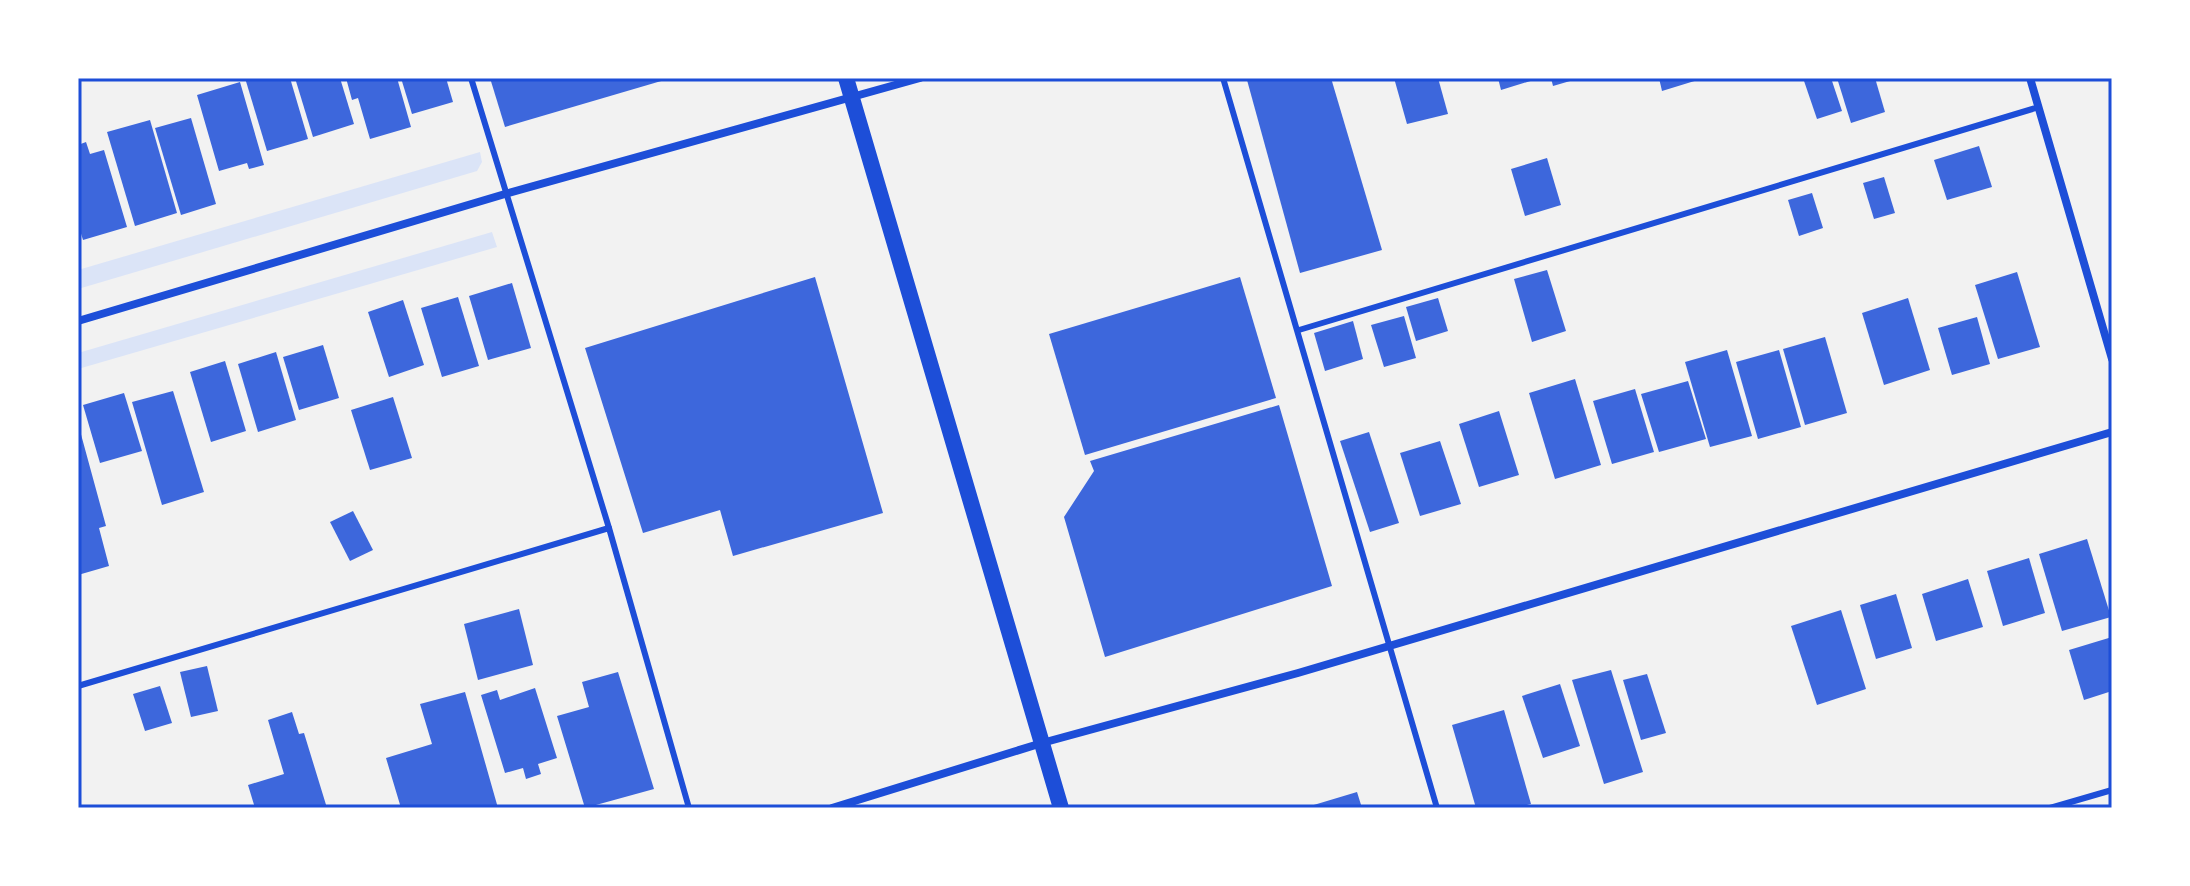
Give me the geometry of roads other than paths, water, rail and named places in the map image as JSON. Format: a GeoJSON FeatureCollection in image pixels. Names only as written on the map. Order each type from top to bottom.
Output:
{"type":"FeatureCollection","features":[{"type":"Feature","properties":{"kind":"main road"},"geometry":{"type":"LineString","coordinates":[[846,78],[1061,808]]}},
{"type":"Feature","properties":{"kind":"street"},"geometry":{"type":"LineString","coordinates":[[78,321],[505,194],[920,78]]}},
{"type":"Feature","properties":{"kind":"street"},"geometry":{"type":"LineString","coordinates":[[2030,78],[2112,359]]}},
{"type":"Feature","properties":{"kind":"street"},"geometry":{"type":"LineString","coordinates":[[832,808],[1042,743],[1391,645],[2112,432]]}},
{"type":"Feature","properties":{"kind":"lane"},"geometry":{"type":"LineString","coordinates":[[471,78],[609,528],[689,808]]}},
{"type":"Feature","properties":{"kind":"lane"},"geometry":{"type":"LineString","coordinates":[[1223,78],[1437,808]]}},
{"type":"Feature","properties":{"kind":"lane"},"geometry":{"type":"LineString","coordinates":[[1299,330],[2039,107]]}},
{"type":"Feature","properties":{"kind":"lane"},"geometry":{"type":"LineString","coordinates":[[78,686],[609,528]]}},
{"type":"Feature","properties":{"kind":"lane"},"geometry":{"type":"LineString","coordinates":[[2050,808],[2112,790]]}}]}
